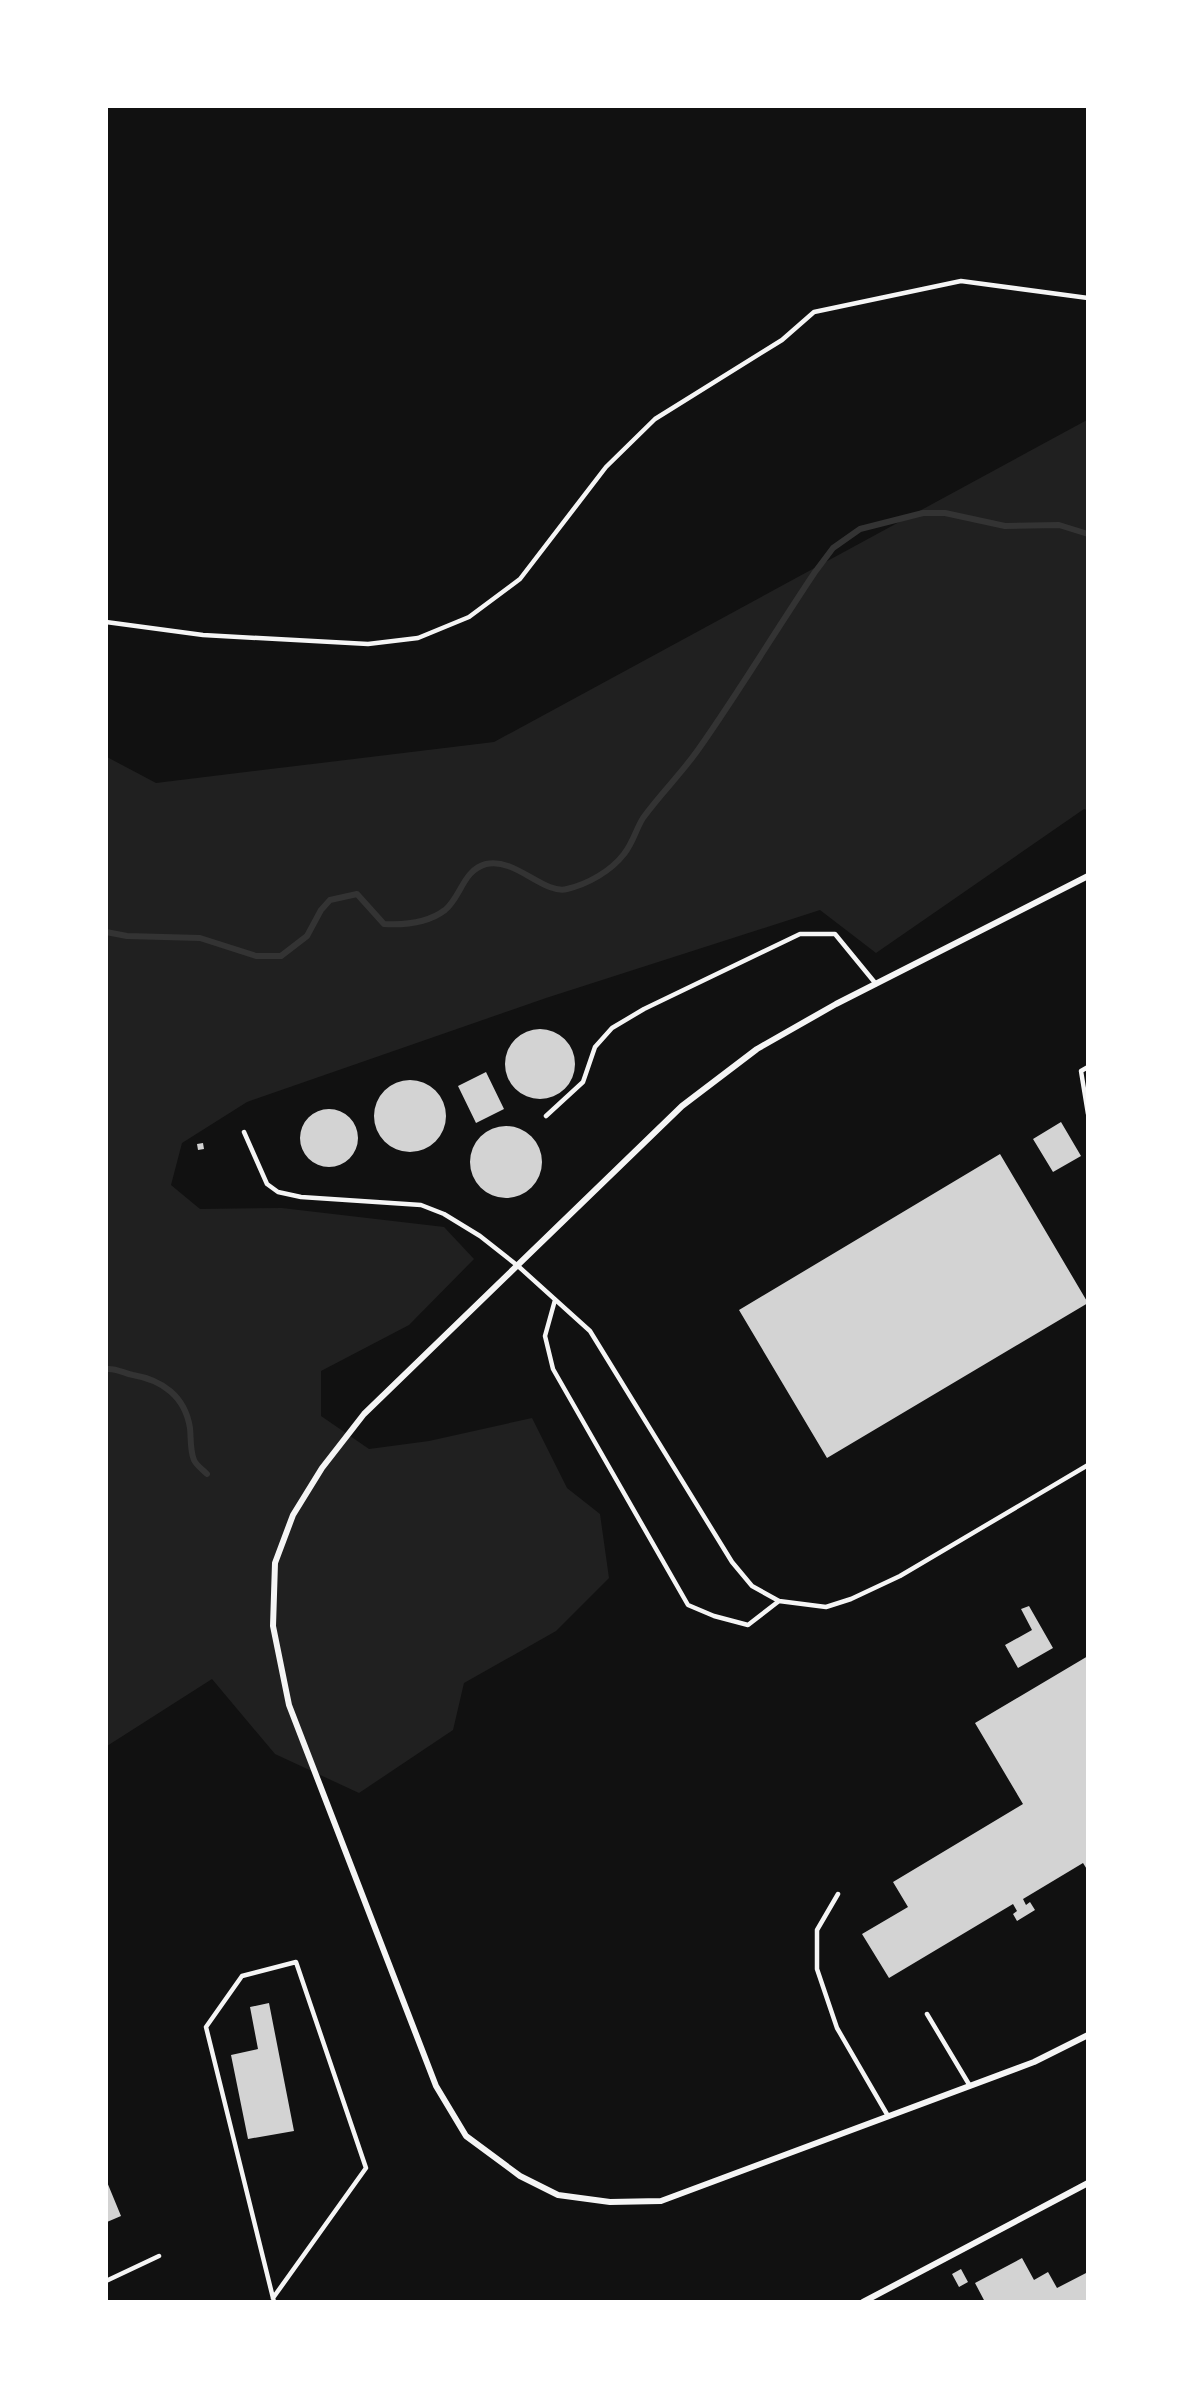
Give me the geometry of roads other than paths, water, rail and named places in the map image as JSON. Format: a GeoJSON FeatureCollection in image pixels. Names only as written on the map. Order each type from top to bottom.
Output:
{"type":"FeatureCollection","features":[{"type":"Feature","properties":{"kind":"street"},"geometry":{"type":"LineString","coordinates":[[1088,876],[876,984],[756,1049],[682,1106],[364,1414],[322,1468],[293,1515],[276,1563],[273,1626],[289,1705],[436,2086],[466,2136],[520,2176],[558,2195],[610,2202],[661,2200],[1034,2062],[1088,2035]]}},
{"type":"Feature","properties":{"kind":"street"},"geometry":{"type":"LineString","coordinates":[[863,2301],[1088,2183]]}},
{"type":"Feature","properties":{"kind":"lane"},"geometry":{"type":"LineString","coordinates":[[106,622],[203,635],[368,644],[418,638],[470,617],[520,579],[606,467],[655,419],[782,340],[814,312],[961,281],[1088,298]]}},
{"type":"Feature","properties":{"kind":"lane"},"geometry":{"type":"LineString","coordinates":[[546,1116],[584,1083],[594,1047],[612,1028],[644,1009],[800,934],[835,934],[876,984]]}},
{"type":"Feature","properties":{"kind":"lane"},"geometry":{"type":"LineString","coordinates":[[1088,1067],[1081,1071],[1088,1114]]}},
{"type":"Feature","properties":{"kind":"lane"},"geometry":{"type":"LineString","coordinates":[[244,1132],[267,1184],[278,1192],[301,1197],[421,1205],[444,1214],[471,1230],[518,1266],[590,1331],[610,1359],[732,1562],[752,1586],[779,1601],[826,1607],[851,1599],[900,1576],[1088,1465]]}},
{"type":"Feature","properties":{"kind":"lane"},"geometry":{"type":"LineString","coordinates":[[555,1299],[545,1336],[553,1369],[688,1605],[714,1616],[748,1625],[779,1601]]}},
{"type":"Feature","properties":{"kind":"lane"},"geometry":{"type":"LineString","coordinates":[[838,1893],[817,1930],[817,1969],[837,2028],[888,2116]]}},
{"type":"Feature","properties":{"kind":"lane"},"geometry":{"type":"LineString","coordinates":[[296,1962],[366,2168],[273,2300],[206,2027],[242,1976],[296,1962]]}},
{"type":"Feature","properties":{"kind":"lane"},"geometry":{"type":"LineString","coordinates":[[927,2014],[970,2086]]}},
{"type":"Feature","properties":{"kind":"lane"},"geometry":{"type":"LineString","coordinates":[[106,2281],[159,2256]]}},
{"type":"Feature","properties":{"kind":"waterway"},"geometry":{"type":"LineString","coordinates":[[106,932],[127,936],[200,938],[256,956],[281,956],[307,936],[321,910],[330,900],[357,894],[384,924],[399,924],[431,918],[445,910],[472,872],[486,864],[497,863],[508,866],[549,887],[558,889],[583,884],[606,871],[624,854],[643,818],[700,747],[815,572],[833,548],[860,529],[923,513],[945,513],[1005,526],[1059,525],[1088,534]]}},
{"type":"Feature","properties":{"kind":"waterway"},"geometry":{"type":"LineString","coordinates":[[106,1369],[144,1377],[170,1391],[177,1398],[187,1417],[194,1460],[207,1474]]}}]}
